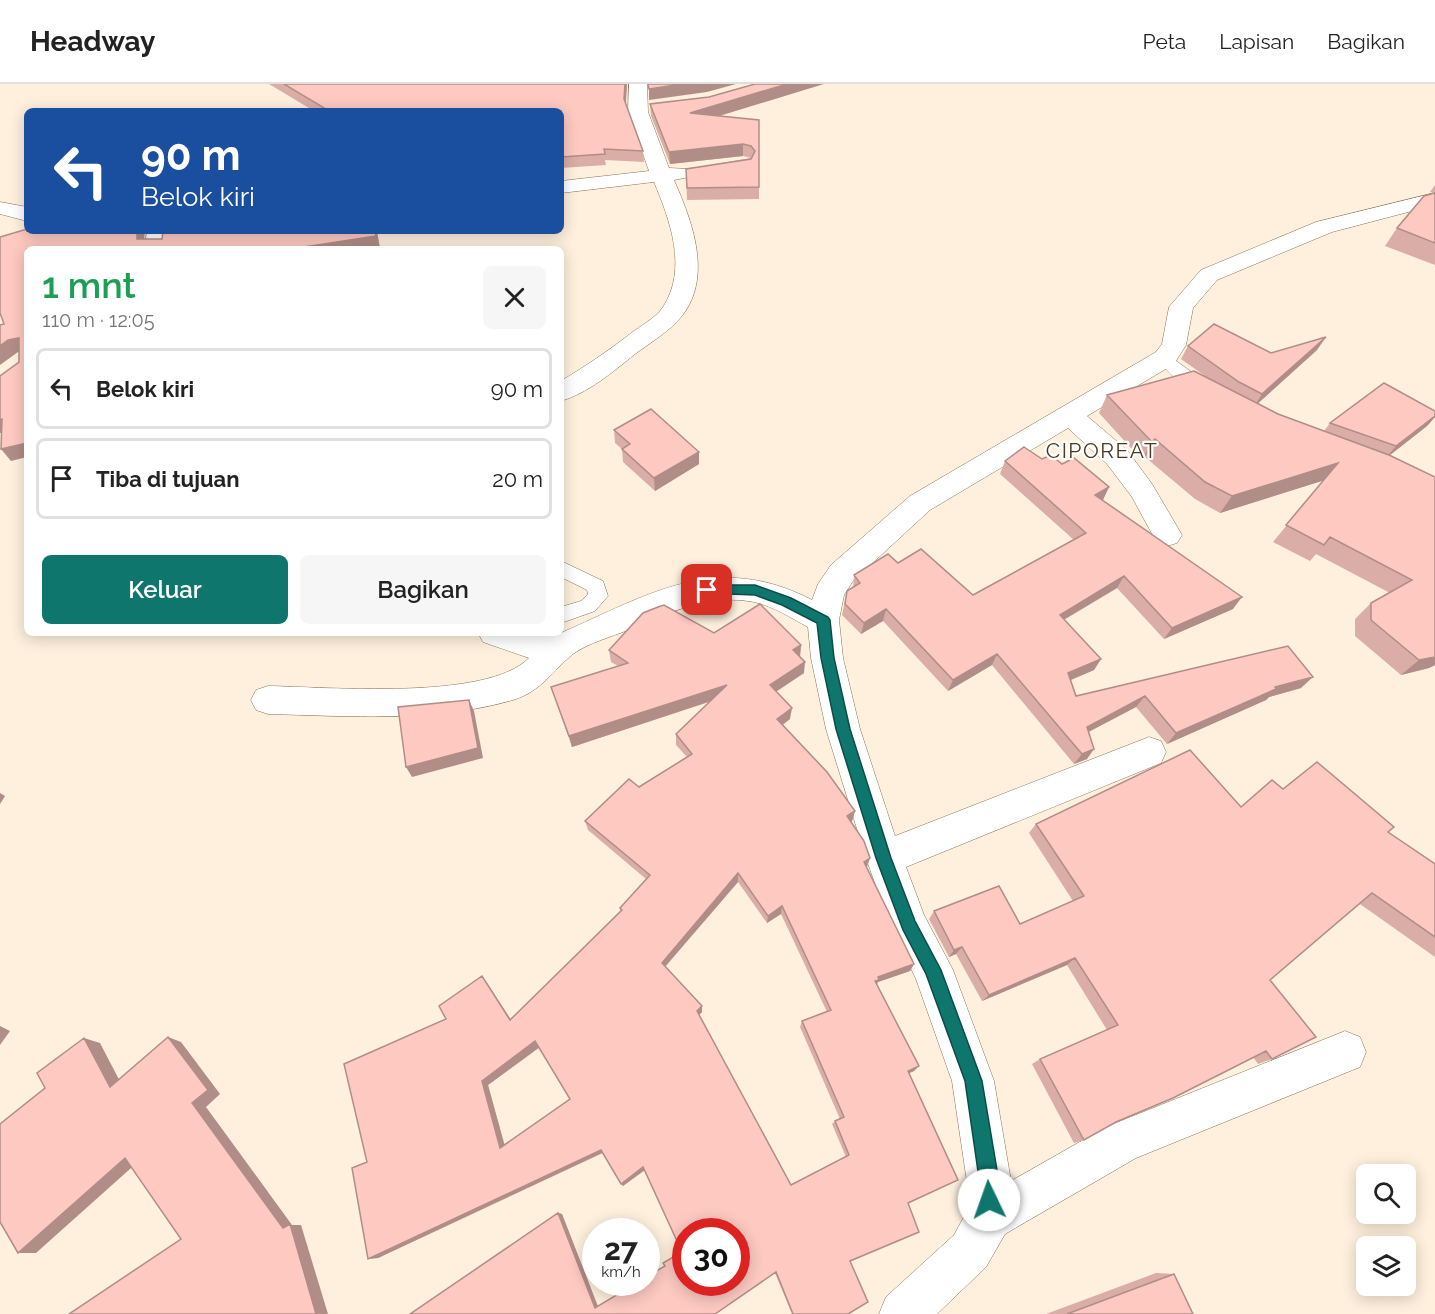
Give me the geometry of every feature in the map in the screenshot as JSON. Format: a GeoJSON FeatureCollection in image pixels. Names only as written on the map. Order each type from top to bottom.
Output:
{"type":"FeatureCollection","features":[{"type":"Feature","properties":{"kind":"street"},"geometry":{"type":"LineString","coordinates":[[564,390],[611,361],[672,313],[680,301],[688,273],[684,240],[663,174],[637,111],[638,84]]}},
{"type":"Feature","properties":{"kind":"street"},"geometry":{"type":"LineString","coordinates":[[637,111],[661,107]]}},
{"type":"Feature","properties":{"kind":"street"},"geometry":{"type":"LineString","coordinates":[[564,187],[706,171]]}},
{"type":"Feature","properties":{"kind":"street"},"geometry":{"type":"LineString","coordinates":[[903,1314],[970,1251],[989,1218],[989,1182],[973,1081],[933,970],[909,925],[884,858],[843,729],[828,658],[824,620],[829,592],[843,573],[920,502],[1165,358],[1174,345],[1181,307],[1209,275],[1324,227],[1435,198]]}},
{"type":"Feature","properties":{"kind":"street"},"geometry":{"type":"LineString","coordinates":[[0,208],[24,213]]}},
{"type":"Feature","properties":{"kind":"street"},"geometry":{"type":"LineString","coordinates":[[1069,414],[1117,457],[1142,491],[1167,536]]}},
{"type":"Feature","properties":{"kind":"street"},"geometry":{"type":"LineString","coordinates":[[564,628],[707,590],[755,590],[787,601],[824,620]]}},
{"type":"Feature","properties":{"kind":"street"},"geometry":{"type":"LineString","coordinates":[[505,636],[527,645],[547,636]]}},
{"type":"Feature","properties":{"kind":"street"},"geometry":{"type":"LineString","coordinates":[[268,700],[394,703],[470,696],[513,686],[537,671],[558,636]]}},
{"type":"Feature","properties":{"kind":"street"},"geometry":{"type":"LineString","coordinates":[[884,858],[1149,752]]}},
{"type":"Feature","properties":{"kind":"street"},"geometry":{"type":"LineString","coordinates":[[989,1218],[1121,1142],[1345,1052]]}},
{"type":"Feature","properties":{"kind":"lane"},"geometry":{"type":"LineString","coordinates":[[1165,358],[1191,382],[1222,398]]}},
{"type":"Feature","properties":{"kind":"lane"},"geometry":{"type":"LineString","coordinates":[[564,570],[596,586],[598,596],[564,627]]}},
{"type":"Feature","properties":{"kind":"building"},"geometry":{"type":"Polygon","coordinates":[[[284,84],[625,84],[624,99],[643,151],[604,149],[605,154],[564,157],[564,108],[324,108],[284,84]]]}},
{"type":"Feature","properties":{"kind":"building"},"geometry":{"type":"Polygon","coordinates":[[[648,84],[682,84],[649,89],[648,84]]]}},
{"type":"Feature","properties":{"kind":"building"},"geometry":{"type":"Polygon","coordinates":[[[755,84],[787,84],[690,113],[759,120],[759,187],[687,188],[686,169],[751,159],[755,151],[751,146],[743,144],[669,152],[650,104],[709,97],[755,84]]]}},
{"type":"Feature","properties":{"kind":"building"},"geometry":{"type":"Polygon","coordinates":[[[1435,193],[1435,243],[1397,228],[1424,196],[1435,193]]]}},
{"type":"Feature","properties":{"kind":"building"},"geometry":{"type":"Polygon","coordinates":[[[24,230],[24,234],[137,234],[137,239],[162,239],[163,234],[376,234],[376,236],[311,246],[24,246],[24,444],[1,449],[0,376],[19,362],[19,338],[8,340],[0,346],[0,325],[4,324],[0,313],[0,237],[24,230]]]}},
{"type":"Feature","properties":{"kind":"building"},"geometry":{"type":"Polygon","coordinates":[[[1214,324],[1271,353],[1326,337],[1262,394],[1239,382],[1188,346],[1214,324]]]}},
{"type":"Feature","properties":{"kind":"building"},"geometry":{"type":"Polygon","coordinates":[[[1194,371],[1278,414],[1389,455],[1435,477],[1435,657],[1419,660],[1371,620],[1371,603],[1412,580],[1330,537],[1324,545],[1286,525],[1338,463],[1232,496],[1205,482],[1155,439],[1152,442],[1107,395],[1194,371]]]}},
{"type":"Feature","properties":{"kind":"building"},"geometry":{"type":"Polygon","coordinates":[[[1384,383],[1435,411],[1435,416],[1396,446],[1330,423],[1384,383]]]}},
{"type":"Feature","properties":{"kind":"building"},"geometry":{"type":"Polygon","coordinates":[[[651,409],[699,452],[654,478],[622,449],[630,444],[614,430],[651,409]]]}},
{"type":"Feature","properties":{"kind":"building"},"geometry":{"type":"Polygon","coordinates":[[[1024,447],[1042,459],[1051,455],[1062,464],[1074,458],[1109,487],[1095,495],[1242,597],[1172,628],[1124,576],[1060,615],[1101,659],[1068,673],[1076,696],[1288,646],[1313,677],[1275,687],[1276,689],[1176,733],[1145,696],[1087,727],[1094,749],[1082,754],[997,654],[953,680],[886,609],[864,623],[845,604],[847,591],[860,583],[854,575],[888,554],[898,563],[921,549],[973,595],[1086,533],[1005,461],[1024,447]]]}},
{"type":"Feature","properties":{"kind":"building"},"geometry":{"type":"Polygon","coordinates":[[[760,604],[801,645],[793,650],[805,662],[770,685],[792,708],[777,719],[827,772],[855,811],[847,816],[864,841],[870,858],[864,862],[914,964],[878,977],[879,980],[875,981],[919,1066],[908,1071],[958,1180],[908,1203],[919,1232],[850,1261],[868,1302],[848,1314],[793,1314],[776,1272],[750,1290],[750,1218],[672,1218],[672,1230],[643,1167],[621,1184],[601,1150],[368,1259],[352,1168],[367,1162],[344,1064],[446,1019],[439,1006],[482,976],[510,1020],[622,910],[620,908],[650,875],[585,821],[629,779],[639,787],[692,754],[676,734],[727,685],[569,736],[551,687],[628,663],[609,650],[643,613],[664,605],[714,633],[760,604]],[[738,873],[662,963],[702,1006],[697,1011],[791,1185],[849,1155],[835,1121],[844,1117],[802,1021],[831,1010],[782,906],[768,916],[738,873]],[[535,1041],[482,1081],[500,1148],[570,1099],[535,1041]]]}},
{"type":"Feature","properties":{"kind":"building"},"geometry":{"type":"Polygon","coordinates":[[[469,700],[478,748],[406,767],[398,707],[469,700]]]}},
{"type":"Feature","properties":{"kind":"building"},"geometry":{"type":"Polygon","coordinates":[[[1190,750],[1241,807],[1272,780],[1283,789],[1317,762],[1394,827],[1388,832],[1435,864],[1435,937],[1372,893],[1270,980],[1316,1037],[1272,1059],[1266,1051],[1173,1098],[1116,1122],[1084,1140],[1040,1059],[1118,1025],[1075,958],[989,995],[962,947],[954,950],[934,911],[999,886],[1020,924],[1084,896],[1036,824],[1190,750]]]}},
{"type":"Feature","properties":{"kind":"building"},"geometry":{"type":"Polygon","coordinates":[[[168,1037],[208,1090],[192,1103],[283,1228],[290,1224],[316,1314],[69,1314],[181,1239],[125,1158],[18,1253],[0,1222],[0,1124],[45,1088],[37,1073],[84,1038],[110,1087],[168,1037]]]}},
{"type":"Feature","properties":{"kind":"building"},"geometry":{"type":"Polygon","coordinates":[[[558,1213],[582,1275],[582,1296],[590,1296],[595,1308],[615,1296],[660,1296],[660,1269],[665,1266],[663,1263],[672,1258],[672,1296],[741,1296],[715,1314],[410,1314],[558,1213]]]}},
{"type":"Feature","properties":{"kind":"building"},"geometry":{"type":"Polygon","coordinates":[[[1174,1274],[1193,1314],[1067,1314],[1174,1274]]]}},
{"type":"Feature","properties":{"kind":"district","name":"CIPOREAT"},"geometry":{"type":"Point","coordinates":[1102,451]}},
{"type":"Feature","properties":{"kind":"route"},"geometry":{"type":"LineString","coordinates":[[707,590],[755,590],[787,601],[824,620],[828,658],[843,729],[884,858],[909,925],[933,970],[973,1081],[989,1182],[989,1200]]}}]}
